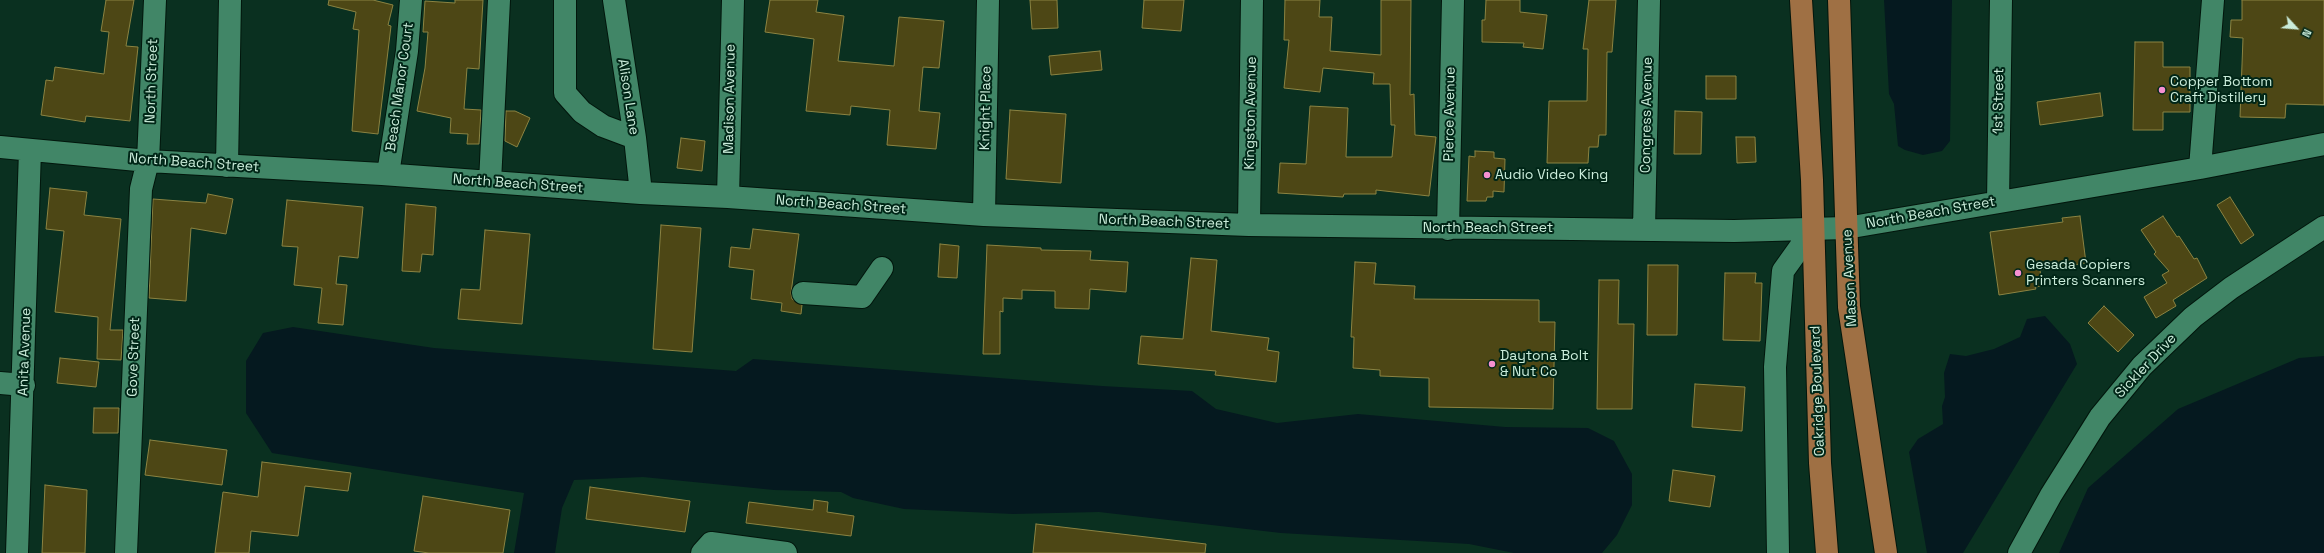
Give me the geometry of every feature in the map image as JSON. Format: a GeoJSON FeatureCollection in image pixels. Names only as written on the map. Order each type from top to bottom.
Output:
{"type":"FeatureCollection","features":[{"type":"Feature","properties":{"kind":"main road"},"geometry":{"type":"LineString","coordinates":[[1801,0],[1813,229]]}},
{"type":"Feature","properties":{"kind":"main road","name":"Mason Avenue"},"geometry":{"type":"LineString","coordinates":[[1839,0],[1849,307],[1886,553]]}},
{"type":"Feature","properties":{"kind":"main road","name":"Oakridge Boulevard"},"geometry":{"type":"LineString","coordinates":[[1813,229],[1820,463],[1827,553]]}},
{"type":"Feature","properties":{"kind":"street","name":"North Street"},"geometry":{"type":"LineString","coordinates":[[148,161],[155,0]]}},
{"type":"Feature","properties":{"kind":"street"},"geometry":{"type":"LineString","coordinates":[[227,166],[230,0]]}},
{"type":"Feature","properties":{"kind":"street","name":"Beach Manor Court"},"geometry":{"type":"LineString","coordinates":[[388,174],[407,51],[411,0]]}},
{"type":"Feature","properties":{"kind":"street"},"geometry":{"type":"LineString","coordinates":[[490,182],[498,0]]}},
{"type":"Feature","properties":{"kind":"street"},"geometry":{"type":"LineString","coordinates":[[565,0],[565,93],[582,112],[603,126],[635,138]]}},
{"type":"Feature","properties":{"kind":"street","name":"Alison Lane"},"geometry":{"type":"LineString","coordinates":[[614,0],[635,138],[641,194]]}},
{"type":"Feature","properties":{"kind":"street","name":"Madison Avenue"},"geometry":{"type":"LineString","coordinates":[[728,197],[733,0]]}},
{"type":"Feature","properties":{"kind":"street","name":"Knight Place"},"geometry":{"type":"LineString","coordinates":[[984,215],[988,0]]}},
{"type":"Feature","properties":{"kind":"street","name":"Kingston Avenue"},"geometry":{"type":"LineString","coordinates":[[1249,225],[1252,0]]}},
{"type":"Feature","properties":{"kind":"street","name":"Pierce Avenue"},"geometry":{"type":"LineString","coordinates":[[1448,229],[1453,0]]}},
{"type":"Feature","properties":{"kind":"street","name":"Congress Avenue"},"geometry":{"type":"LineString","coordinates":[[1644,229],[1649,0]]}},
{"type":"Feature","properties":{"kind":"street","name":"1st Street"},"geometry":{"type":"LineString","coordinates":[[1998,202],[2001,0]]}},
{"type":"Feature","properties":{"kind":"street"},"geometry":{"type":"LineString","coordinates":[[2200,168],[2213,0]]}},
{"type":"Feature","properties":{"kind":"street","name":"North Beach Street"},"geometry":{"type":"LineString","coordinates":[[0,147],[148,161],[388,174],[641,194],[728,197],[984,215],[1249,225],[1448,229],[1644,229],[1734,231],[1846,228],[2200,168],[2324,144]]}},
{"type":"Feature","properties":{"kind":"street","name":"Anita Avenue"},"geometry":{"type":"LineString","coordinates":[[17,553],[24,385],[30,150]]}},
{"type":"Feature","properties":{"kind":"street","name":"Gove Street"},"geometry":{"type":"LineString","coordinates":[[126,553],[141,189],[148,161]]}},
{"type":"Feature","properties":{"kind":"street","name":"Sickler Drive"},"geometry":{"type":"LineString","coordinates":[[2019,553],[2051,495],[2100,417],[2142,366],[2193,317],[2236,284],[2324,227]]}},
{"type":"Feature","properties":{"kind":"street"},"geometry":{"type":"LineString","coordinates":[[1778,553],[1775,367],[1783,271],[1813,229]]}},
{"type":"Feature","properties":{"kind":"street"},"geometry":{"type":"LineString","coordinates":[[803,293],[862,297],[882,268]]}},
{"type":"Feature","properties":{"kind":"street"},"geometry":{"type":"LineString","coordinates":[[0,383],[24,385]]}},
{"type":"Feature","properties":{"kind":"street"},"geometry":{"type":"LineString","coordinates":[[702,553],[711,543],[786,553]]}},
{"type":"Feature","properties":{"kind":"water"},"geometry":{"type":"Polygon","coordinates":[[[1884,0],[1952,0],[1950,141],[1942,151],[1923,155],[1905,150],[1898,146],[1894,104],[1889,94],[1884,0]]]}},
{"type":"Feature","properties":{"kind":"water"},"geometry":{"type":"Polygon","coordinates":[[[2045,316],[2070,344],[2077,364],[1963,553],[1927,553],[1909,452],[1918,439],[1943,424],[1942,406],[1945,397],[1944,373],[1950,354],[1966,356],[1994,349],[2020,337],[2027,319],[2045,316]]]}},
{"type":"Feature","properties":{"kind":"water"},"geometry":{"type":"Polygon","coordinates":[[[293,327],[434,348],[736,371],[753,359],[1102,386],[1192,391],[1216,409],[1277,423],[1358,414],[1505,427],[1588,428],[1614,441],[1632,474],[1632,505],[1617,535],[1602,553],[1514,553],[1469,544],[1281,533],[1099,512],[1013,514],[904,509],[853,498],[841,492],[774,490],[643,477],[574,480],[562,508],[555,553],[514,553],[524,493],[272,453],[246,413],[246,361],[263,333],[293,327]]]}},
{"type":"Feature","properties":{"kind":"water"},"geometry":{"type":"Polygon","coordinates":[[[2324,356],[2324,553],[2059,553],[2088,488],[2178,409],[2299,358],[2324,356]]]}},
{"type":"Feature","properties":{"kind":"building"},"geometry":{"type":"Polygon","coordinates":[[[106,0],[134,0],[126,46],[138,47],[130,121],[86,116],[85,122],[41,115],[46,80],[53,81],[55,67],[104,74],[109,32],[101,31],[106,0]]]}},
{"type":"Feature","properties":{"kind":"building"},"geometry":{"type":"Polygon","coordinates":[[[329,0],[373,0],[393,5],[388,25],[391,26],[378,134],[352,131],[359,30],[353,29],[356,12],[328,5],[329,0]]]}},
{"type":"Feature","properties":{"kind":"building"},"geometry":{"type":"Polygon","coordinates":[[[455,0],[483,0],[479,69],[467,68],[464,109],[481,110],[479,144],[467,144],[468,134],[450,133],[451,118],[417,111],[425,68],[428,32],[423,32],[425,1],[455,3],[455,0]]]}},
{"type":"Feature","properties":{"kind":"building"},"geometry":{"type":"Polygon","coordinates":[[[770,0],[818,0],[816,12],[844,16],[838,61],[894,66],[899,17],[944,21],[939,68],[923,67],[919,111],[940,113],[936,149],[887,145],[890,110],[851,106],[850,115],[806,111],[814,39],[765,32],[770,0]]]}},
{"type":"Feature","properties":{"kind":"building"},"geometry":{"type":"Polygon","coordinates":[[[1030,0],[1057,0],[1058,28],[1032,29],[1030,0]]]}},
{"type":"Feature","properties":{"kind":"building"},"geometry":{"type":"Polygon","coordinates":[[[1144,0],[1184,0],[1181,31],[1142,28],[1144,0]]]}},
{"type":"Feature","properties":{"kind":"building"},"geometry":{"type":"Polygon","coordinates":[[[1285,0],[1320,0],[1319,17],[1332,17],[1330,51],[1381,55],[1381,0],[1411,0],[1410,95],[1414,94],[1415,135],[1436,137],[1429,196],[1376,190],[1376,194],[1344,194],[1343,197],[1278,193],[1280,163],[1306,164],[1310,106],[1348,108],[1346,157],[1392,157],[1395,125],[1391,125],[1390,84],[1373,84],[1374,73],[1323,68],[1320,92],[1284,88],[1289,40],[1284,40],[1285,0]]]}},
{"type":"Feature","properties":{"kind":"building"},"geometry":{"type":"Polygon","coordinates":[[[1486,0],[1520,0],[1520,12],[1547,15],[1543,49],[1523,47],[1524,43],[1482,42],[1482,20],[1485,20],[1486,0]]]}},
{"type":"Feature","properties":{"kind":"building"},"geometry":{"type":"Polygon","coordinates":[[[1589,0],[1616,0],[1612,52],[1607,52],[1606,135],[1599,135],[1598,147],[1589,147],[1588,163],[1547,163],[1549,101],[1587,101],[1588,49],[1583,49],[1589,0]]]}},
{"type":"Feature","properties":{"kind":"building"},"geometry":{"type":"Polygon","coordinates":[[[2242,0],[2324,0],[2324,105],[2286,104],[2285,118],[2240,117],[2243,38],[2230,37],[2231,20],[2242,20],[2242,0]]]}},
{"type":"Feature","properties":{"kind":"building","name":"Copper Bottom Craft Distillery"},"geometry":{"type":"Polygon","coordinates":[[[2135,42],[2163,42],[2163,67],[2190,67],[2190,112],[2163,112],[2163,130],[2133,130],[2135,42]]]}},
{"type":"Feature","properties":{"kind":"building"},"geometry":{"type":"Polygon","coordinates":[[[1100,51],[1102,70],[1051,75],[1049,56],[1100,51]]]}},
{"type":"Feature","properties":{"kind":"building"},"geometry":{"type":"Polygon","coordinates":[[[1706,76],[1736,76],[1736,99],[1706,99],[1706,76]]]}},
{"type":"Feature","properties":{"kind":"building"},"geometry":{"type":"Polygon","coordinates":[[[2100,93],[2103,116],[2040,125],[2037,102],[2100,93]]]}},
{"type":"Feature","properties":{"kind":"building"},"geometry":{"type":"Polygon","coordinates":[[[1010,110],[1066,114],[1061,183],[1006,179],[1010,110]]]}},
{"type":"Feature","properties":{"kind":"building"},"geometry":{"type":"Polygon","coordinates":[[[506,111],[515,111],[530,118],[517,147],[505,141],[506,111]]]}},
{"type":"Feature","properties":{"kind":"building"},"geometry":{"type":"Polygon","coordinates":[[[1675,111],[1702,112],[1701,154],[1674,154],[1675,111]]]}},
{"type":"Feature","properties":{"kind":"building"},"geometry":{"type":"Polygon","coordinates":[[[1736,137],[1755,137],[1756,162],[1737,163],[1736,137]]]}},
{"type":"Feature","properties":{"kind":"building"},"geometry":{"type":"Polygon","coordinates":[[[681,138],[705,141],[702,171],[677,168],[681,138]]]}},
{"type":"Feature","properties":{"kind":"building","name":"Audio Video King"},"geometry":{"type":"Polygon","coordinates":[[[1475,151],[1494,152],[1494,158],[1505,159],[1504,192],[1493,191],[1493,197],[1487,197],[1486,201],[1467,201],[1469,156],[1475,157],[1475,151]]]}},
{"type":"Feature","properties":{"kind":"building"},"geometry":{"type":"Polygon","coordinates":[[[50,188],[87,192],[84,215],[121,219],[110,330],[123,330],[121,360],[97,359],[98,317],[55,312],[64,231],[46,229],[50,188]]]}},
{"type":"Feature","properties":{"kind":"building"},"geometry":{"type":"Polygon","coordinates":[[[208,194],[233,199],[226,234],[191,228],[186,301],[149,298],[153,199],[206,203],[208,194]]]}},
{"type":"Feature","properties":{"kind":"building"},"geometry":{"type":"Polygon","coordinates":[[[2230,197],[2254,235],[2241,244],[2217,205],[2230,197]]]}},
{"type":"Feature","properties":{"kind":"building"},"geometry":{"type":"Polygon","coordinates":[[[287,200],[363,207],[358,258],[339,256],[336,284],[347,285],[343,325],[318,323],[322,288],[294,285],[298,247],[282,246],[287,200]]]}},
{"type":"Feature","properties":{"kind":"building"},"geometry":{"type":"Polygon","coordinates":[[[406,204],[436,207],[433,255],[422,254],[420,272],[402,271],[406,204]]]}},
{"type":"Feature","properties":{"kind":"building"},"geometry":{"type":"Polygon","coordinates":[[[2080,216],[2086,263],[2040,270],[2042,286],[2035,287],[2036,289],[1999,295],[1990,232],[2063,222],[2062,218],[2080,216]]]}},
{"type":"Feature","properties":{"kind":"building"},"geometry":{"type":"Polygon","coordinates":[[[2163,216],[2177,237],[2179,236],[2194,259],[2197,258],[2207,278],[2173,300],[2176,306],[2156,318],[2144,297],[2167,283],[2162,275],[2169,271],[2154,254],[2156,252],[2141,230],[2163,216]]]}},
{"type":"Feature","properties":{"kind":"building"},"geometry":{"type":"Polygon","coordinates":[[[661,225],[701,228],[692,352],[653,349],[661,225]]]}},
{"type":"Feature","properties":{"kind":"building"},"geometry":{"type":"Polygon","coordinates":[[[753,229],[799,234],[791,293],[792,299],[802,305],[801,314],[781,311],[782,303],[751,299],[754,270],[729,267],[731,247],[750,249],[753,229]]]}},
{"type":"Feature","properties":{"kind":"building"},"geometry":{"type":"Polygon","coordinates":[[[485,230],[530,234],[522,324],[458,319],[461,289],[480,290],[485,230]]]}},
{"type":"Feature","properties":{"kind":"building"},"geometry":{"type":"Polygon","coordinates":[[[940,244],[959,246],[957,278],[938,277],[940,244]]]}},
{"type":"Feature","properties":{"kind":"building"},"geometry":{"type":"Polygon","coordinates":[[[987,245],[1041,248],[1041,250],[1091,251],[1090,260],[1128,262],[1126,292],[1090,289],[1089,309],[1055,308],[1055,291],[1022,290],[1022,299],[1003,298],[1003,312],[1000,311],[1000,354],[983,354],[987,245]]]}},
{"type":"Feature","properties":{"kind":"building"},"geometry":{"type":"Polygon","coordinates":[[[1191,258],[1217,260],[1211,331],[1269,338],[1267,350],[1279,352],[1276,382],[1215,375],[1216,371],[1138,364],[1141,336],[1183,339],[1191,258]]]}},
{"type":"Feature","properties":{"kind":"building","name":"Daytona Bolt & Nut Co"},"geometry":{"type":"Polygon","coordinates":[[[1355,262],[1376,263],[1374,284],[1415,286],[1414,299],[1539,300],[1539,322],[1555,322],[1553,409],[1429,407],[1429,378],[1380,376],[1380,370],[1353,368],[1354,337],[1351,337],[1355,262]]]}},
{"type":"Feature","properties":{"kind":"building"},"geometry":{"type":"Polygon","coordinates":[[[1648,265],[1678,265],[1677,335],[1647,335],[1648,265]]]}},
{"type":"Feature","properties":{"kind":"building"},"geometry":{"type":"Polygon","coordinates":[[[1725,273],[1756,273],[1755,283],[1762,283],[1760,341],[1723,340],[1725,273]]]}},
{"type":"Feature","properties":{"kind":"building"},"geometry":{"type":"Polygon","coordinates":[[[1599,280],[1619,280],[1618,324],[1634,324],[1632,409],[1597,409],[1599,280]]]}},
{"type":"Feature","properties":{"kind":"building"},"geometry":{"type":"Polygon","coordinates":[[[2104,306],[2134,335],[2118,352],[2088,323],[2104,306]]]}},
{"type":"Feature","properties":{"kind":"building"},"geometry":{"type":"Polygon","coordinates":[[[60,358],[99,362],[96,387],[57,383],[60,358]]]}},
{"type":"Feature","properties":{"kind":"building"},"geometry":{"type":"Polygon","coordinates":[[[1695,384],[1745,387],[1742,431],[1692,427],[1695,384]]]}},
{"type":"Feature","properties":{"kind":"building"},"geometry":{"type":"Polygon","coordinates":[[[94,408],[119,408],[118,433],[93,433],[94,408]]]}},
{"type":"Feature","properties":{"kind":"building"},"geometry":{"type":"Polygon","coordinates":[[[150,440],[227,450],[222,485],[145,475],[150,440]]]}},
{"type":"Feature","properties":{"kind":"building"},"geometry":{"type":"Polygon","coordinates":[[[262,462],[351,473],[348,491],[305,486],[298,536],[251,531],[249,553],[215,553],[223,492],[258,497],[262,462]]]}},
{"type":"Feature","properties":{"kind":"building"},"geometry":{"type":"Polygon","coordinates":[[[1673,470],[1715,476],[1710,507],[1669,501],[1673,470]]]}},
{"type":"Feature","properties":{"kind":"building"},"geometry":{"type":"Polygon","coordinates":[[[45,485],[87,490],[85,553],[42,553],[45,485]]]}},
{"type":"Feature","properties":{"kind":"building"},"geometry":{"type":"Polygon","coordinates":[[[590,487],[690,501],[685,532],[586,519],[590,487]]]}},
{"type":"Feature","properties":{"kind":"building"},"geometry":{"type":"Polygon","coordinates":[[[423,496],[510,510],[503,553],[429,553],[414,551],[423,496]]]}},
{"type":"Feature","properties":{"kind":"building"},"geometry":{"type":"Polygon","coordinates":[[[814,500],[828,502],[827,512],[854,516],[851,536],[746,523],[749,502],[813,510],[814,500]]]}},
{"type":"Feature","properties":{"kind":"building"},"geometry":{"type":"Polygon","coordinates":[[[1036,524],[1206,544],[1205,553],[1033,553],[1036,524]]]}},
{"type":"Feature","properties":{"kind":"place","name":"Copper Bottom Craft Distillery"},"geometry":{"type":"Point","coordinates":[2162,90]}},
{"type":"Feature","properties":{"kind":"place","name":"Audio Video King"},"geometry":{"type":"Point","coordinates":[1487,175]}},
{"type":"Feature","properties":{"kind":"place","name":"Gesada Copiers Printers Scanners"},"geometry":{"type":"Point","coordinates":[2018,273]}},
{"type":"Feature","properties":{"kind":"place","name":"Daytona Bolt & Nut Co"},"geometry":{"type":"Point","coordinates":[1492,364]}}]}
